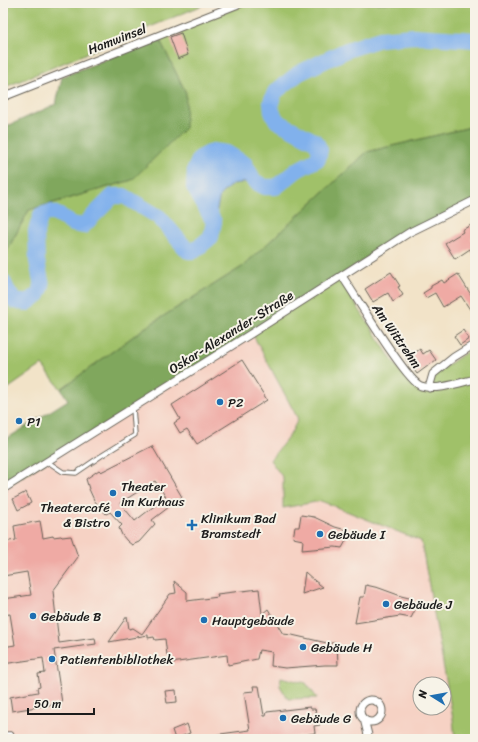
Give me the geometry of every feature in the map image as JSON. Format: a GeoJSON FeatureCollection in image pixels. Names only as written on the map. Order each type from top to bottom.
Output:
{"type":"FeatureCollection","features":[{"type":"Feature","properties":{"kind":"street","name":"Hamwinsel"},"geometry":{"type":"LineString","coordinates":[[3,97],[241,3]]}},
{"type":"Feature","properties":{"kind":"street","name":"Oskar-Alexander-Straße"},"geometry":{"type":"LineString","coordinates":[[3,489],[410,232],[475,200]]}},
{"type":"Feature","properties":{"kind":"street","name":"Am Wittrehm"},"geometry":{"type":"LineString","coordinates":[[342,276],[397,359],[419,385],[429,388],[432,374],[454,357],[475,344]]}},
{"type":"Feature","properties":{"kind":"street"},"geometry":{"type":"LineString","coordinates":[[429,388],[475,380]]}},
{"type":"Feature","properties":{"kind":"street"},"geometry":{"type":"LineString","coordinates":[[364,719],[369,739]]}},
{"type":"Feature","properties":{"kind":"lane"},"geometry":{"type":"LineString","coordinates":[[48,462],[63,472],[76,473],[81,470],[135,435],[133,408]]}},
{"type":"Feature","properties":{"kind":"lane"},"geometry":{"type":"LineString","coordinates":[[3,734],[11,734],[16,739]]}},
{"type":"Feature","properties":{"kind":"shaded area","name":"Klinikum Bad Bramstedt"},"geometry":{"type":"Polygon","coordinates":[[[252,333],[289,398],[298,419],[290,435],[270,460],[283,477],[283,508],[321,501],[421,541],[445,676],[412,676],[412,716],[452,716],[452,713],[455,739],[3,739],[3,489],[252,333]]]}},
{"type":"Feature","properties":{"kind":"green space"},"geometry":{"type":"Polygon","coordinates":[[[3,3],[208,3],[3,88],[3,3]]]}},
{"type":"Feature","properties":{"kind":"green space"},"geometry":{"type":"Polygon","coordinates":[[[247,3],[475,3],[475,126],[367,152],[242,267],[146,327],[61,389],[42,365],[3,392],[3,258],[29,210],[132,180],[186,93],[159,38],[247,3]]]}},
{"type":"Feature","properties":{"kind":"green space"},"geometry":{"type":"Polygon","coordinates":[[[159,38],[186,93],[185,128],[132,180],[29,210],[3,258],[3,223],[6,216],[7,200],[3,185],[3,128],[56,104],[62,77],[159,38]]]}},
{"type":"Feature","properties":{"kind":"green space"},"geometry":{"type":"Polygon","coordinates":[[[475,126],[475,200],[409,232],[3,489],[3,441],[68,400],[61,389],[146,327],[242,267],[367,152],[475,126]]]}},
{"type":"Feature","properties":{"kind":"green space"},"geometry":{"type":"Polygon","coordinates":[[[340,280],[394,363],[417,389],[429,387],[434,375],[475,346],[475,616],[473,636],[475,641],[475,739],[455,739],[452,713],[452,676],[445,676],[421,541],[321,501],[283,508],[283,478],[270,460],[290,435],[298,419],[252,333],[340,280]]]}},
{"type":"Feature","properties":{"kind":"green space"},"geometry":{"type":"Polygon","coordinates":[[[281,677],[306,683],[317,698],[288,699],[280,686],[281,677]]]}},
{"type":"Feature","properties":{"kind":"water"},"geometry":{"type":"Polygon","coordinates":[[[213,151],[227,153],[245,164],[254,181],[232,184],[220,195],[214,222],[194,187],[195,169],[200,158],[213,151]]]}},
{"type":"Feature","properties":{"kind":"building"},"geometry":{"type":"Polygon","coordinates":[[[181,33],[188,55],[178,59],[170,37],[181,33]]]}},
{"type":"Feature","properties":{"kind":"building"},"geometry":{"type":"Polygon","coordinates":[[[471,225],[475,232],[475,236],[471,238],[475,244],[475,258],[470,249],[455,259],[445,243],[463,232],[462,230],[471,225]]]}},
{"type":"Feature","properties":{"kind":"building"},"geometry":{"type":"Polygon","coordinates":[[[391,272],[400,286],[398,287],[403,295],[393,302],[388,293],[373,302],[365,289],[391,272]]]}},
{"type":"Feature","properties":{"kind":"building"},"geometry":{"type":"Polygon","coordinates":[[[458,274],[475,301],[475,317],[461,296],[443,307],[435,293],[426,298],[423,293],[431,288],[431,286],[442,280],[444,283],[458,274]]]}},
{"type":"Feature","properties":{"kind":"building"},"geometry":{"type":"Polygon","coordinates":[[[463,330],[469,339],[460,345],[454,336],[463,330]]]}},
{"type":"Feature","properties":{"kind":"building"},"geometry":{"type":"Polygon","coordinates":[[[420,349],[423,354],[429,350],[436,360],[417,374],[406,359],[420,349]]]}},
{"type":"Feature","properties":{"kind":"building","name":"P2"},"geometry":{"type":"Polygon","coordinates":[[[242,360],[267,400],[197,444],[187,429],[180,433],[174,423],[180,419],[172,405],[242,360]]]}},
{"type":"Feature","properties":{"kind":"building","name":"Theater im Kurhaus"},"geometry":{"type":"Polygon","coordinates":[[[152,446],[182,497],[152,520],[155,524],[139,542],[132,545],[122,535],[119,528],[122,525],[110,512],[106,514],[104,512],[94,500],[89,489],[86,479],[99,470],[101,472],[152,446]],[[155,481],[120,503],[135,521],[166,497],[155,481]]]}},
{"type":"Feature","properties":{"kind":"building"},"geometry":{"type":"Polygon","coordinates":[[[26,492],[31,503],[18,510],[13,499],[26,492]]]}},
{"type":"Feature","properties":{"kind":"building","name":"Gebäude I"},"geometry":{"type":"Polygon","coordinates":[[[301,515],[314,517],[335,527],[346,530],[347,539],[342,548],[335,547],[302,550],[303,540],[293,538],[295,527],[299,527],[301,515]]]}},
{"type":"Feature","properties":{"kind":"building","name":"Gebäude B"},"geometry":{"type":"Polygon","coordinates":[[[40,521],[43,538],[53,536],[71,536],[78,557],[53,591],[59,643],[95,638],[96,644],[54,650],[62,703],[12,711],[10,697],[38,692],[37,688],[40,687],[38,674],[45,673],[43,658],[3,664],[3,647],[15,645],[10,614],[3,615],[3,599],[31,595],[27,572],[3,576],[3,542],[16,540],[14,526],[40,521]]]}},
{"type":"Feature","properties":{"kind":"building"},"geometry":{"type":"Polygon","coordinates":[[[305,572],[315,581],[323,587],[302,594],[305,572]]]}},
{"type":"Feature","properties":{"kind":"building","name":"Hauptgebäude"},"geometry":{"type":"Polygon","coordinates":[[[174,581],[187,592],[187,601],[218,597],[217,594],[259,589],[262,614],[268,609],[283,634],[327,643],[337,643],[338,665],[285,668],[271,666],[272,652],[259,650],[257,659],[228,665],[227,655],[171,663],[170,655],[167,655],[165,639],[155,640],[154,637],[148,638],[148,635],[109,642],[127,616],[129,629],[133,628],[142,634],[170,594],[176,593],[174,581]]]}},
{"type":"Feature","properties":{"kind":"building","name":"Gebäude J"},"geometry":{"type":"Polygon","coordinates":[[[366,585],[413,599],[415,610],[411,618],[400,616],[355,623],[360,597],[364,597],[366,585]]]}},
{"type":"Feature","properties":{"kind":"building","name":"Gebäude G"},"geometry":{"type":"Polygon","coordinates":[[[253,686],[259,686],[264,716],[266,716],[267,712],[310,707],[311,709],[315,709],[320,725],[314,726],[315,733],[287,739],[214,739],[213,735],[250,730],[244,692],[254,691],[253,686]]]}},
{"type":"Feature","properties":{"kind":"building"},"geometry":{"type":"Polygon","coordinates":[[[176,690],[177,702],[167,703],[165,691],[176,690]]]}},
{"type":"Feature","properties":{"kind":"building"},"geometry":{"type":"Polygon","coordinates":[[[187,724],[190,733],[175,739],[172,730],[187,724]]]}},
{"type":"Feature","properties":{"kind":"waterway"},"geometry":{"type":"LineString","coordinates":[[3,281],[7,290],[15,301],[27,303],[38,295],[42,286],[37,261],[36,231],[41,215],[51,212],[72,224],[83,226],[113,196],[124,196],[159,217],[188,251],[194,251],[211,237],[214,222],[194,187],[195,169],[200,158],[213,151],[227,153],[245,164],[254,181],[265,187],[276,187],[297,170],[318,159],[320,150],[316,142],[277,121],[272,112],[271,102],[275,92],[299,73],[347,50],[380,39],[414,36],[475,40]]}},
{"type":"Feature","properties":{"kind":"place","name":"P2"},"geometry":{"type":"Point","coordinates":[220,402]}},
{"type":"Feature","properties":{"kind":"place","name":"P1"},"geometry":{"type":"Point","coordinates":[19,421]}},
{"type":"Feature","properties":{"kind":"place","name":"Theater im Kurhaus"},"geometry":{"type":"Point","coordinates":[113,493]}},
{"type":"Feature","properties":{"kind":"place","name":"Theatercafé & Bistro"},"geometry":{"type":"Point","coordinates":[118,514]}},
{"type":"Feature","properties":{"kind":"place","name":"Klinikum Bad Bramstedt"},"geometry":{"type":"Point","coordinates":[192,525]}},
{"type":"Feature","properties":{"kind":"place","name":"Gebäude I"},"geometry":{"type":"Point","coordinates":[320,534]}},
{"type":"Feature","properties":{"kind":"place","name":"Gebäude J"},"geometry":{"type":"Point","coordinates":[386,604]}},
{"type":"Feature","properties":{"kind":"place","name":"Gebäude B"},"geometry":{"type":"Point","coordinates":[33,616]}},
{"type":"Feature","properties":{"kind":"place","name":"Hauptgebäude"},"geometry":{"type":"Point","coordinates":[204,620]}},
{"type":"Feature","properties":{"kind":"place","name":"Gebäude H"},"geometry":{"type":"Point","coordinates":[303,647]}},
{"type":"Feature","properties":{"kind":"place","name":"Patientenbibliothek"},"geometry":{"type":"Point","coordinates":[52,659]}},
{"type":"Feature","properties":{"kind":"place","name":"Gebäude G"},"geometry":{"type":"Point","coordinates":[283,718]}}]}
